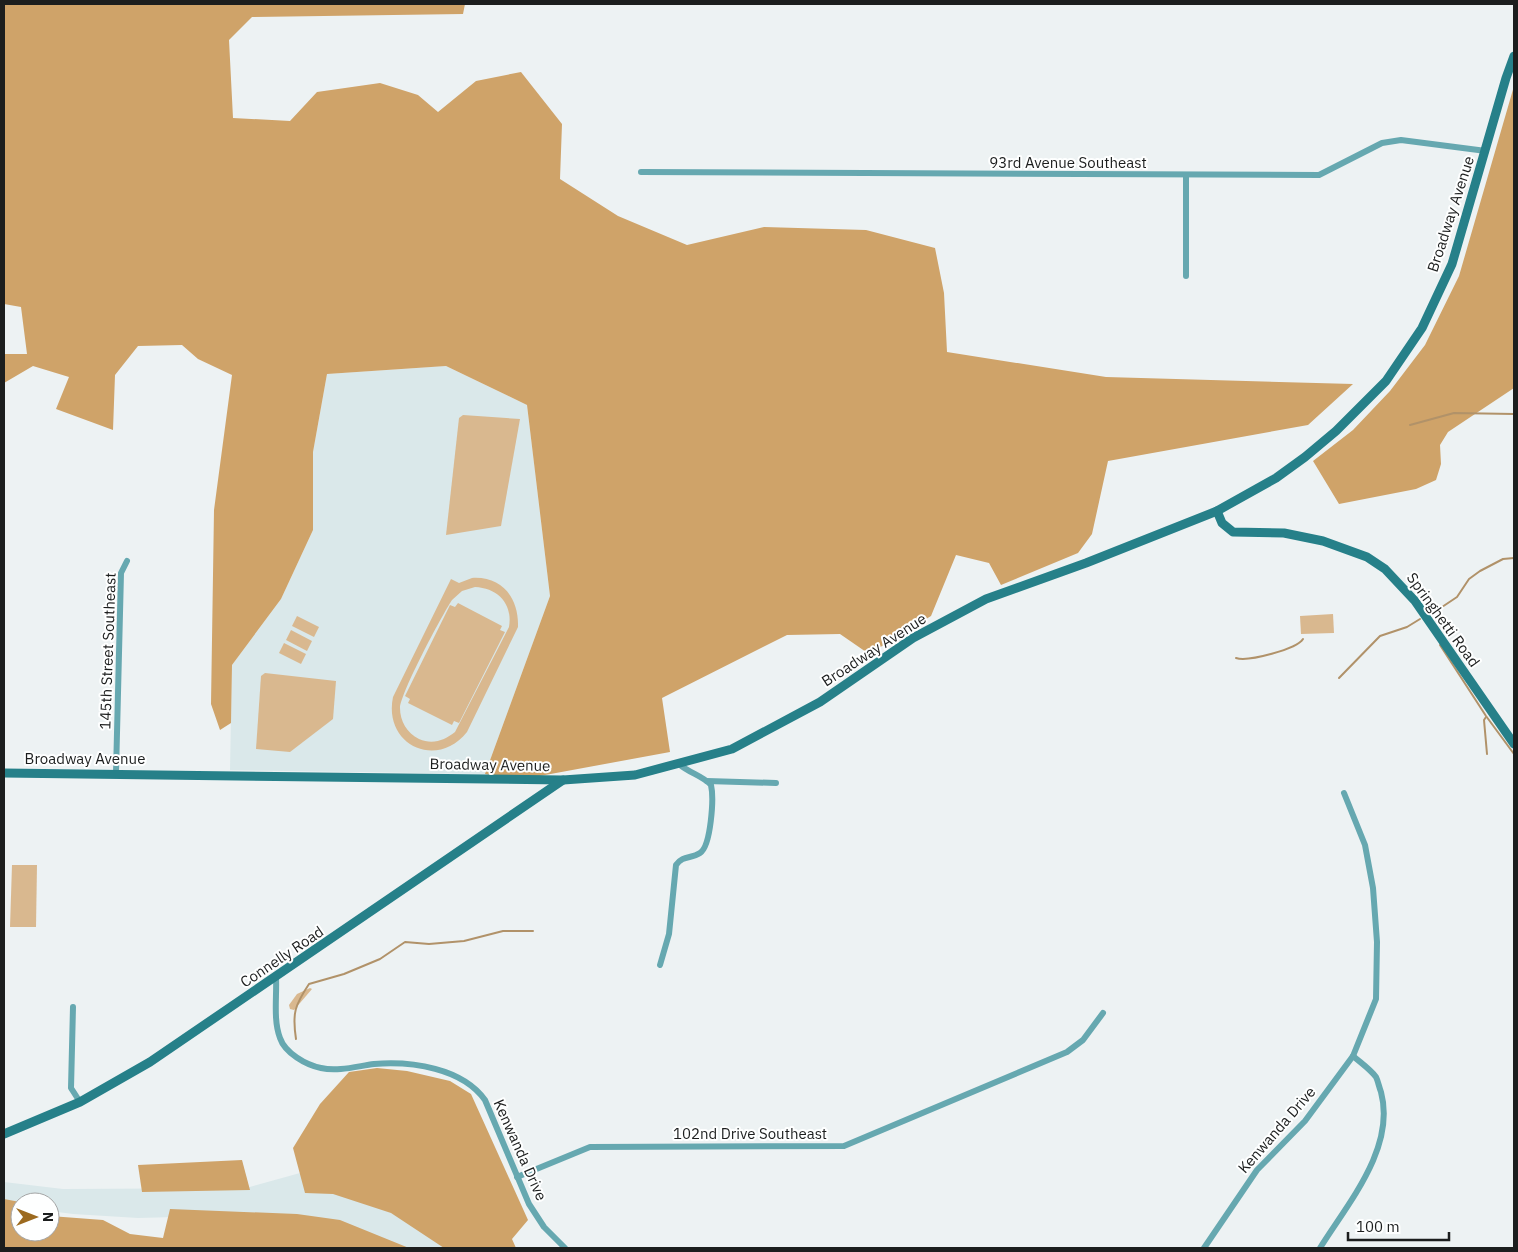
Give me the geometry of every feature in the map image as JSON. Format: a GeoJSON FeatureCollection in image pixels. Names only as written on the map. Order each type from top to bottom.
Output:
{"type":"FeatureCollection","features":[{"type":"Feature","properties":{"kind":"street","name":"Broadway Avenue"},"geometry":{"type":"LineString","coordinates":[[4,773],[563,780],[635,775],[732,749],[820,702],[913,638],[986,599],[1086,563],[1217,511],[1276,478],[1336,431],[1386,381],[1422,328],[1452,264],[1514,56]]}},
{"type":"Feature","properties":{"kind":"street","name":"93rd Avenue Southeast"},"geometry":{"type":"LineString","coordinates":[[641,172],[1319,176],[1382,143],[1401,140],[1486,150]]}},
{"type":"Feature","properties":{"kind":"street"},"geometry":{"type":"LineString","coordinates":[[1186,176],[1186,276]]}},
{"type":"Feature","properties":{"kind":"street","name":"Springhetti Road"},"geometry":{"type":"LineString","coordinates":[[1217,511],[1222,523],[1233,532],[1277,532],[1323,541],[1367,557],[1385,569],[1416,601],[1514,744]]}},
{"type":"Feature","properties":{"kind":"street","name":"145th Street Southeast"},"geometry":{"type":"LineString","coordinates":[[116,773],[121,573],[127,561]]}},
{"type":"Feature","properties":{"kind":"street"},"geometry":{"type":"LineString","coordinates":[[679,764],[691,774],[707,781],[776,783]]}},
{"type":"Feature","properties":{"kind":"street","name":"Connelly Road"},"geometry":{"type":"LineString","coordinates":[[4,1134],[80,1102],[150,1062],[563,780]]}},
{"type":"Feature","properties":{"kind":"street"},"geometry":{"type":"LineString","coordinates":[[660,965],[668,934],[676,865],[680,860],[701,853],[707,840],[712,790],[707,781]]}},
{"type":"Feature","properties":{"kind":"street","name":"Kenwanda Drive"},"geometry":{"type":"LineString","coordinates":[[1204,1248],[1257,1170],[1305,1121],[1353,1056],[1376,999],[1377,942],[1373,888],[1365,845],[1344,793]]}},
{"type":"Feature","properties":{"kind":"street","name":"Kenwanda Drive"},"geometry":{"type":"LineString","coordinates":[[276,977],[279,1036],[284,1046],[309,1065],[322,1069],[396,1064],[447,1072],[462,1078],[476,1088],[485,1100],[529,1204],[544,1227],[565,1248]]}},
{"type":"Feature","properties":{"kind":"street"},"geometry":{"type":"LineString","coordinates":[[72,1007],[71,1088],[80,1102]]}},
{"type":"Feature","properties":{"kind":"street","name":"102nd Drive Southeast"},"geometry":{"type":"LineString","coordinates":[[517,1177],[590,1147],[844,1146],[1068,1052],[1083,1040],[1103,1013]]}},
{"type":"Feature","properties":{"kind":"street"},"geometry":{"type":"LineString","coordinates":[[1320,1248],[1372,1164],[1383,1136],[1382,1099],[1377,1079],[1368,1068],[1353,1056]]}},
{"type":"Feature","properties":{"kind":"shaded area"},"geometry":{"type":"Polygon","coordinates":[[[4,4],[465,4],[463,14],[252,17],[229,40],[233,118],[290,121],[317,92],[380,83],[418,95],[438,112],[476,81],[521,72],[562,124],[560,179],[618,216],[687,245],[764,227],[866,230],[935,248],[944,293],[947,352],[1106,377],[1353,384],[1308,425],[1108,461],[1092,534],[1078,553],[1001,585],[989,563],[956,555],[931,616],[869,654],[840,634],[787,635],[662,698],[670,752],[518,780],[485,774],[550,596],[527,405],[446,366],[327,374],[313,452],[313,530],[281,599],[232,665],[231,723],[220,730],[211,704],[214,510],[232,375],[198,359],[182,345],[138,346],[115,375],[113,430],[56,409],[69,377],[33,366],[4,383],[4,354],[27,354],[21,307],[4,304],[4,4]]]}},
{"type":"Feature","properties":{"kind":"shaded area"},"geometry":{"type":"Polygon","coordinates":[[[1514,86],[1514,388],[1448,432],[1440,445],[1441,464],[1436,480],[1416,489],[1339,504],[1313,461],[1353,430],[1390,391],[1425,345],[1459,276],[1514,86]]]}},
{"type":"Feature","properties":{"kind":"shaded area"},"geometry":{"type":"Polygon","coordinates":[[[446,366],[527,405],[550,596],[485,774],[230,770],[232,665],[281,599],[313,530],[313,452],[327,374],[446,366]]]}},
{"type":"Feature","properties":{"kind":"shaded area"},"geometry":{"type":"Polygon","coordinates":[[[463,415],[520,419],[501,526],[446,535],[459,418],[463,415]]]}},
{"type":"Feature","properties":{"kind":"shaded area"},"geometry":{"type":"Polygon","coordinates":[[[472,578],[483,578],[500,585],[512,598],[518,616],[518,627],[467,732],[455,743],[441,749],[428,750],[415,747],[404,739],[396,728],[392,714],[393,697],[451,579],[459,583],[472,578]],[[475,587],[462,591],[452,600],[431,637],[407,687],[400,708],[401,717],[408,730],[419,739],[434,742],[455,732],[509,627],[509,611],[506,604],[497,594],[475,587]]]}},
{"type":"Feature","properties":{"kind":"shaded area"},"geometry":{"type":"Polygon","coordinates":[[[458,603],[502,626],[500,630],[505,632],[459,723],[454,721],[452,725],[408,703],[410,699],[405,696],[450,605],[455,607],[458,603]]]}},
{"type":"Feature","properties":{"kind":"shaded area"},"geometry":{"type":"Polygon","coordinates":[[[1333,614],[1334,633],[1301,634],[1300,616],[1333,614]]]}},
{"type":"Feature","properties":{"kind":"shaded area"},"geometry":{"type":"Polygon","coordinates":[[[297,616],[319,627],[314,637],[292,626],[297,616]]]}},
{"type":"Feature","properties":{"kind":"shaded area"},"geometry":{"type":"Polygon","coordinates":[[[291,630],[312,641],[307,651],[286,640],[291,630]]]}},
{"type":"Feature","properties":{"kind":"shaded area"},"geometry":{"type":"Polygon","coordinates":[[[284,643],[306,654],[301,664],[279,653],[284,643]]]}},
{"type":"Feature","properties":{"kind":"shaded area"},"geometry":{"type":"Polygon","coordinates":[[[265,673],[336,681],[333,719],[290,752],[256,749],[261,676],[265,673]]]}},
{"type":"Feature","properties":{"kind":"shaded area"},"geometry":{"type":"Polygon","coordinates":[[[12,865],[37,865],[36,927],[10,927],[12,865]]]}},
{"type":"Feature","properties":{"kind":"shaded area"},"geometry":{"type":"Polygon","coordinates":[[[310,988],[312,989],[294,1010],[290,1009],[289,1005],[297,994],[310,988]]]}},
{"type":"Feature","properties":{"kind":"shaded area"},"geometry":{"type":"Polygon","coordinates":[[[377,1068],[407,1071],[450,1081],[471,1094],[528,1220],[512,1239],[516,1248],[444,1248],[391,1213],[333,1194],[305,1193],[293,1148],[320,1104],[349,1072],[377,1068]]]}},
{"type":"Feature","properties":{"kind":"shaded area"},"geometry":{"type":"Polygon","coordinates":[[[242,1160],[250,1190],[142,1192],[138,1165],[242,1160]]]}},
{"type":"Feature","properties":{"kind":"shaded area"},"geometry":{"type":"Polygon","coordinates":[[[300,1173],[471,1248],[363,1248],[212,1216],[138,1218],[60,1212],[60,1192],[10,1192],[10,1207],[4,1206],[4,1182],[63,1189],[246,1188],[300,1173]]]}},
{"type":"Feature","properties":{"kind":"shaded area"},"geometry":{"type":"Polygon","coordinates":[[[4,1199],[10,1200],[10,1242],[60,1242],[60,1217],[103,1220],[130,1234],[163,1238],[170,1209],[297,1214],[340,1220],[409,1248],[4,1248],[4,1199]]]}},
{"type":"Feature","properties":{"kind":"waterway"},"geometry":{"type":"LineString","coordinates":[[1410,425],[1454,413],[1514,414]]}},
{"type":"Feature","properties":{"kind":"waterway"},"geometry":{"type":"LineString","coordinates":[[1436,611],[1457,597],[1469,579],[1480,571],[1503,559],[1514,558]]}},
{"type":"Feature","properties":{"kind":"waterway"},"geometry":{"type":"LineString","coordinates":[[1339,678],[1380,636],[1407,627],[1420,619]]}},
{"type":"Feature","properties":{"kind":"waterway"},"geometry":{"type":"LineString","coordinates":[[1236,658],[1242,659],[1272,654],[1292,647],[1303,639]]}},
{"type":"Feature","properties":{"kind":"waterway"},"geometry":{"type":"LineString","coordinates":[[1440,645],[1486,716],[1514,754]]}},
{"type":"Feature","properties":{"kind":"waterway"},"geometry":{"type":"LineString","coordinates":[[1486,717],[1484,720],[1487,754]]}},
{"type":"Feature","properties":{"kind":"waterway"},"geometry":{"type":"LineString","coordinates":[[296,1039],[294,1022],[296,1010],[300,998],[309,984],[344,974],[380,959],[405,942],[429,944],[464,941],[503,931],[533,931]]}}]}
